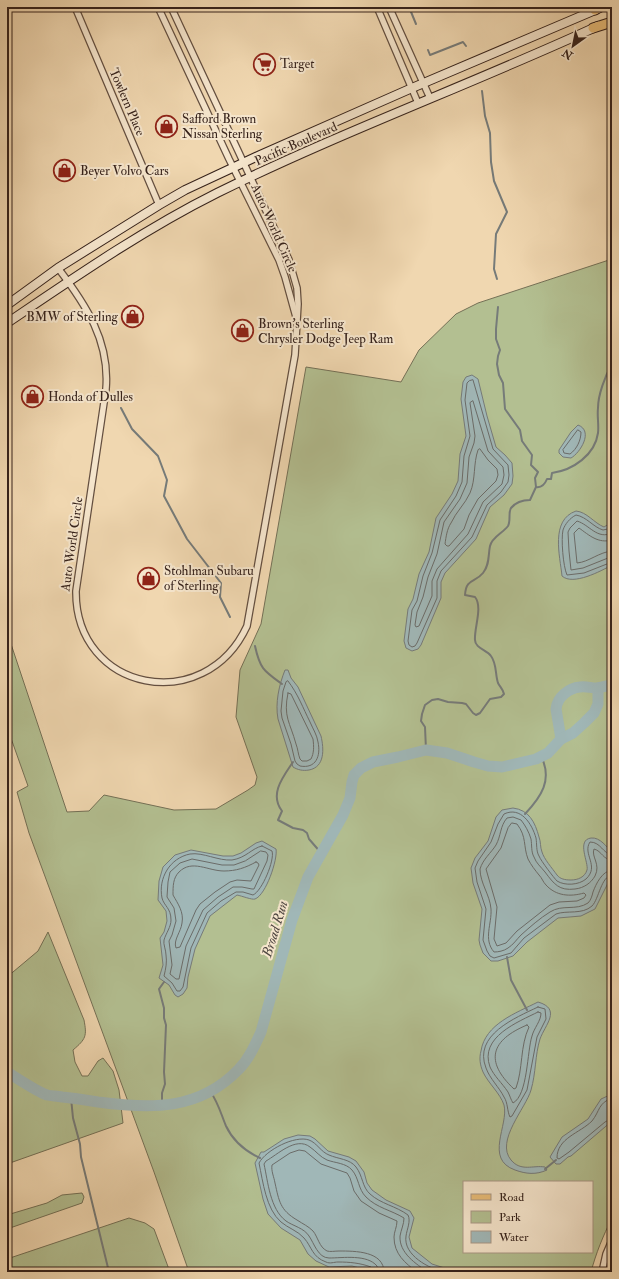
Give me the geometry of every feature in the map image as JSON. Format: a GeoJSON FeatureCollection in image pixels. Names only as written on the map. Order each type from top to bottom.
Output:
{"type":"FeatureCollection","features":[{"type":"Feature","properties":{"kind":"main road","name":"Pacific Boulevard"},"geometry":{"type":"LineString","coordinates":[[7,305],[58,268],[185,190],[423,83],[598,8]]}},
{"type":"Feature","properties":{"kind":"main road"},"geometry":{"type":"LineString","coordinates":[[593,28],[612,21]]}},
{"type":"Feature","properties":{"kind":"main road","name":"Pacific Boulevard"},"geometry":{"type":"LineString","coordinates":[[7,323],[68,281],[164,221],[241,182],[418,103],[467,84],[593,28]]}},
{"type":"Feature","properties":{"kind":"street","name":"Towlern Place"},"geometry":{"type":"LineString","coordinates":[[75,7],[159,205]]}},
{"type":"Feature","properties":{"kind":"street","name":"Auto World Circle"},"geometry":{"type":"LineString","coordinates":[[158,7],[279,260],[297,322]]}},
{"type":"Feature","properties":{"kind":"street","name":"Auto World Circle"},"geometry":{"type":"LineString","coordinates":[[58,268],[68,281],[93,322],[102,345],[106,368],[106,389],[77,580],[77,612],[87,637],[103,658],[121,672],[130,676],[160,683],[180,682],[206,672],[222,661],[240,640],[247,626],[290,387],[295,355],[298,309],[297,288],[293,270],[286,253],[171,7]]}},
{"type":"Feature","properties":{"kind":"street"},"geometry":{"type":"LineString","coordinates":[[377,7],[418,103]]}},
{"type":"Feature","properties":{"kind":"street"},"geometry":{"type":"LineString","coordinates":[[389,7],[430,98]]}},
{"type":"Feature","properties":{"kind":"street"},"geometry":{"type":"LineString","coordinates":[[602,1272],[606,1254],[612,1240]]}},
{"type":"Feature","properties":{"kind":"green space"},"geometry":{"type":"Polygon","coordinates":[[[612,259],[612,1218],[600,1245],[591,1272],[189,1272],[154,1172],[29,833],[17,792],[28,786],[7,727],[7,632],[67,812],[89,811],[104,795],[174,810],[216,809],[248,790],[255,785],[257,777],[236,717],[240,670],[261,624],[306,367],[401,382],[419,350],[456,314],[478,303],[612,259]]]}},
{"type":"Feature","properties":{"kind":"green space"},"geometry":{"type":"Polygon","coordinates":[[[48,932],[84,1020],[85,1034],[83,1040],[73,1050],[75,1062],[82,1076],[88,1076],[98,1061],[103,1058],[113,1071],[119,1090],[123,1123],[7,1164],[7,977],[38,951],[48,932]]]}},
{"type":"Feature","properties":{"kind":"green space"},"geometry":{"type":"Polygon","coordinates":[[[82,1193],[84,1197],[82,1203],[7,1229],[7,1215],[47,1203],[62,1195],[82,1193]]]}},
{"type":"Feature","properties":{"kind":"green space"},"geometry":{"type":"Polygon","coordinates":[[[129,1218],[145,1223],[154,1229],[170,1272],[7,1272],[7,1259],[129,1218]]]}},
{"type":"Feature","properties":{"kind":"water"},"geometry":{"type":"Polygon","coordinates":[[[472,375],[478,379],[496,447],[512,463],[512,484],[504,495],[490,507],[476,539],[445,573],[441,582],[441,598],[421,645],[418,649],[412,651],[406,648],[404,641],[408,609],[413,599],[419,574],[429,552],[436,518],[452,494],[458,481],[460,454],[466,436],[461,399],[463,382],[466,377],[472,375]]]}},
{"type":"Feature","properties":{"kind":"water"},"geometry":{"type":"Polygon","coordinates":[[[578,425],[583,428],[585,432],[584,442],[578,452],[571,458],[563,457],[559,453],[559,450],[571,432],[578,425]]]}},
{"type":"Feature","properties":{"kind":"water"},"geometry":{"type":"Polygon","coordinates":[[[576,511],[584,513],[604,527],[612,522],[612,565],[587,576],[567,579],[562,576],[558,539],[563,522],[568,516],[576,511]]]}},
{"type":"Feature","properties":{"kind":"water"},"geometry":{"type":"Polygon","coordinates":[[[285,670],[288,670],[291,678],[298,687],[321,736],[323,752],[321,761],[314,768],[309,770],[301,770],[293,767],[278,719],[278,694],[285,670]]]}},
{"type":"Feature","properties":{"kind":"water"},"geometry":{"type":"Polygon","coordinates":[[[513,808],[523,811],[533,822],[543,855],[557,875],[565,879],[574,880],[585,875],[587,867],[584,843],[591,838],[594,838],[606,845],[612,853],[612,875],[595,909],[581,916],[558,918],[527,942],[513,956],[498,961],[491,961],[483,953],[480,945],[479,940],[482,909],[473,883],[471,868],[475,858],[488,841],[496,817],[502,810],[513,808]]]}},
{"type":"Feature","properties":{"kind":"water"},"geometry":{"type":"Polygon","coordinates":[[[262,841],[276,849],[273,868],[267,884],[259,896],[255,899],[237,895],[210,916],[195,949],[188,977],[187,988],[183,994],[178,997],[169,985],[159,978],[163,965],[160,938],[164,932],[167,921],[166,911],[158,900],[159,881],[163,867],[175,855],[191,850],[223,856],[233,856],[262,841]]]}},
{"type":"Feature","properties":{"kind":"water"},"geometry":{"type":"Polygon","coordinates":[[[538,1002],[545,1005],[549,1009],[550,1018],[538,1045],[531,1090],[509,1134],[507,1144],[507,1152],[515,1164],[523,1167],[545,1167],[547,1170],[539,1173],[531,1173],[515,1170],[506,1165],[501,1158],[499,1150],[505,1113],[504,1105],[500,1096],[483,1072],[480,1056],[488,1034],[495,1027],[511,1015],[538,1002]]]}},
{"type":"Feature","properties":{"kind":"water"},"geometry":{"type":"Polygon","coordinates":[[[612,1094],[612,1121],[571,1156],[560,1164],[556,1164],[550,1157],[562,1137],[588,1119],[601,1099],[612,1094]]]}},
{"type":"Feature","properties":{"kind":"water"},"geometry":{"type":"Polygon","coordinates":[[[298,1135],[310,1136],[328,1151],[349,1157],[356,1161],[364,1172],[367,1183],[372,1190],[386,1200],[410,1211],[414,1218],[409,1237],[412,1248],[432,1264],[457,1272],[374,1272],[352,1266],[329,1267],[316,1261],[308,1254],[300,1240],[281,1228],[268,1214],[255,1163],[261,1152],[264,1152],[284,1139],[298,1135]]]}},
{"type":"Feature","properties":{"kind":"waterway"},"geometry":{"type":"LineString","coordinates":[[409,7],[416,24]]}},
{"type":"Feature","properties":{"kind":"waterway"},"geometry":{"type":"LineString","coordinates":[[428,50],[430,55],[463,42],[466,46]]}},
{"type":"Feature","properties":{"kind":"waterway"},"geometry":{"type":"LineString","coordinates":[[482,91],[485,116],[490,133],[491,162],[494,181],[507,212],[496,234],[494,269],[497,279]]}},
{"type":"Feature","properties":{"kind":"waterway"},"geometry":{"type":"LineString","coordinates":[[426,750],[425,727],[421,721],[425,705],[432,700],[438,699],[448,702],[462,703],[466,704],[476,715],[480,713],[490,699],[501,697],[504,694],[498,683],[493,659],[477,645],[475,640],[478,612],[477,601],[475,597],[465,595],[469,583],[480,576],[485,570],[488,563],[491,543],[508,526],[511,508],[515,504],[525,500],[530,500],[536,487],[535,478],[538,472],[531,465],[532,455],[522,441],[520,430],[505,409],[503,383],[499,375],[497,364],[500,350],[496,339],[498,307]]}},
{"type":"Feature","properties":{"kind":"waterway"},"geometry":{"type":"LineString","coordinates":[[536,487],[542,486],[547,479],[551,479],[552,473],[568,469],[588,455],[596,441],[598,433],[599,397],[604,380],[612,364]]}},
{"type":"Feature","properties":{"kind":"waterway"},"geometry":{"type":"LineString","coordinates":[[121,408],[132,429],[158,456],[167,480],[164,496],[187,539],[221,583],[220,597],[230,617]]}},
{"type":"Feature","properties":{"kind":"waterway"},"geometry":{"type":"LineString","coordinates":[[255,646],[261,665],[271,676],[282,684]]}},
{"type":"Feature","properties":{"kind":"waterway","name":"Broad Run"},"geometry":{"type":"LineString","coordinates":[[561,739],[556,709],[561,697],[568,691],[576,688],[598,688],[612,685]]}},
{"type":"Feature","properties":{"kind":"waterway","name":"Broad Run"},"geometry":{"type":"LineString","coordinates":[[7,1072],[32,1088],[47,1095],[136,1106],[155,1106],[191,1100],[224,1083],[246,1061],[261,1032],[292,920],[308,877],[343,815],[350,798],[354,775],[361,768],[373,762],[426,750],[447,753],[488,766],[502,767],[536,759],[548,753],[561,739],[573,733],[594,713],[598,704],[598,688]]}},
{"type":"Feature","properties":{"kind":"waterway"},"geometry":{"type":"LineString","coordinates":[[525,814],[536,801],[544,788],[546,773],[541,756]]}},
{"type":"Feature","properties":{"kind":"waterway"},"geometry":{"type":"LineString","coordinates":[[293,762],[282,780],[277,792],[278,805],[282,811],[278,820],[307,833],[309,839],[322,854]]}},
{"type":"Feature","properties":{"kind":"waterway"},"geometry":{"type":"LineString","coordinates":[[507,957],[511,980],[527,1010]]}},
{"type":"Feature","properties":{"kind":"waterway"},"geometry":{"type":"LineString","coordinates":[[162,1106],[162,1093],[165,1084],[164,1072],[166,1025],[164,1008],[159,989],[164,982]]}},
{"type":"Feature","properties":{"kind":"waterway"},"geometry":{"type":"LineString","coordinates":[[210,1091],[232,1136],[244,1149],[260,1158]]}},
{"type":"Feature","properties":{"kind":"waterway"},"geometry":{"type":"LineString","coordinates":[[71,1098],[73,1118],[80,1144],[81,1157],[109,1272]]}},
{"type":"Feature","properties":{"kind":"waterway"},"geometry":{"type":"LineString","coordinates":[[545,1169],[556,1160]]}},
{"type":"Feature","properties":{"kind":"place","name":"Target"},"geometry":{"type":"Point","coordinates":[264,64]}},
{"type":"Feature","properties":{"kind":"place","name":"Safford Brown Nissan Sterling"},"geometry":{"type":"Point","coordinates":[166,126]}},
{"type":"Feature","properties":{"kind":"place","name":"Beyer Volvo Cars"},"geometry":{"type":"Point","coordinates":[64,171]}},
{"type":"Feature","properties":{"kind":"place","name":"BMW of Sterling"},"geometry":{"type":"Point","coordinates":[133,317]}},
{"type":"Feature","properties":{"kind":"place","name":"Brown's Sterling Chrysler Dodge Jeep Ram"},"geometry":{"type":"Point","coordinates":[243,331]}},
{"type":"Feature","properties":{"kind":"place","name":"Honda of Dulles"},"geometry":{"type":"Point","coordinates":[32,397]}},
{"type":"Feature","properties":{"kind":"place","name":"Stohlman Subaru of Sterling"},"geometry":{"type":"Point","coordinates":[149,578]}}]}
